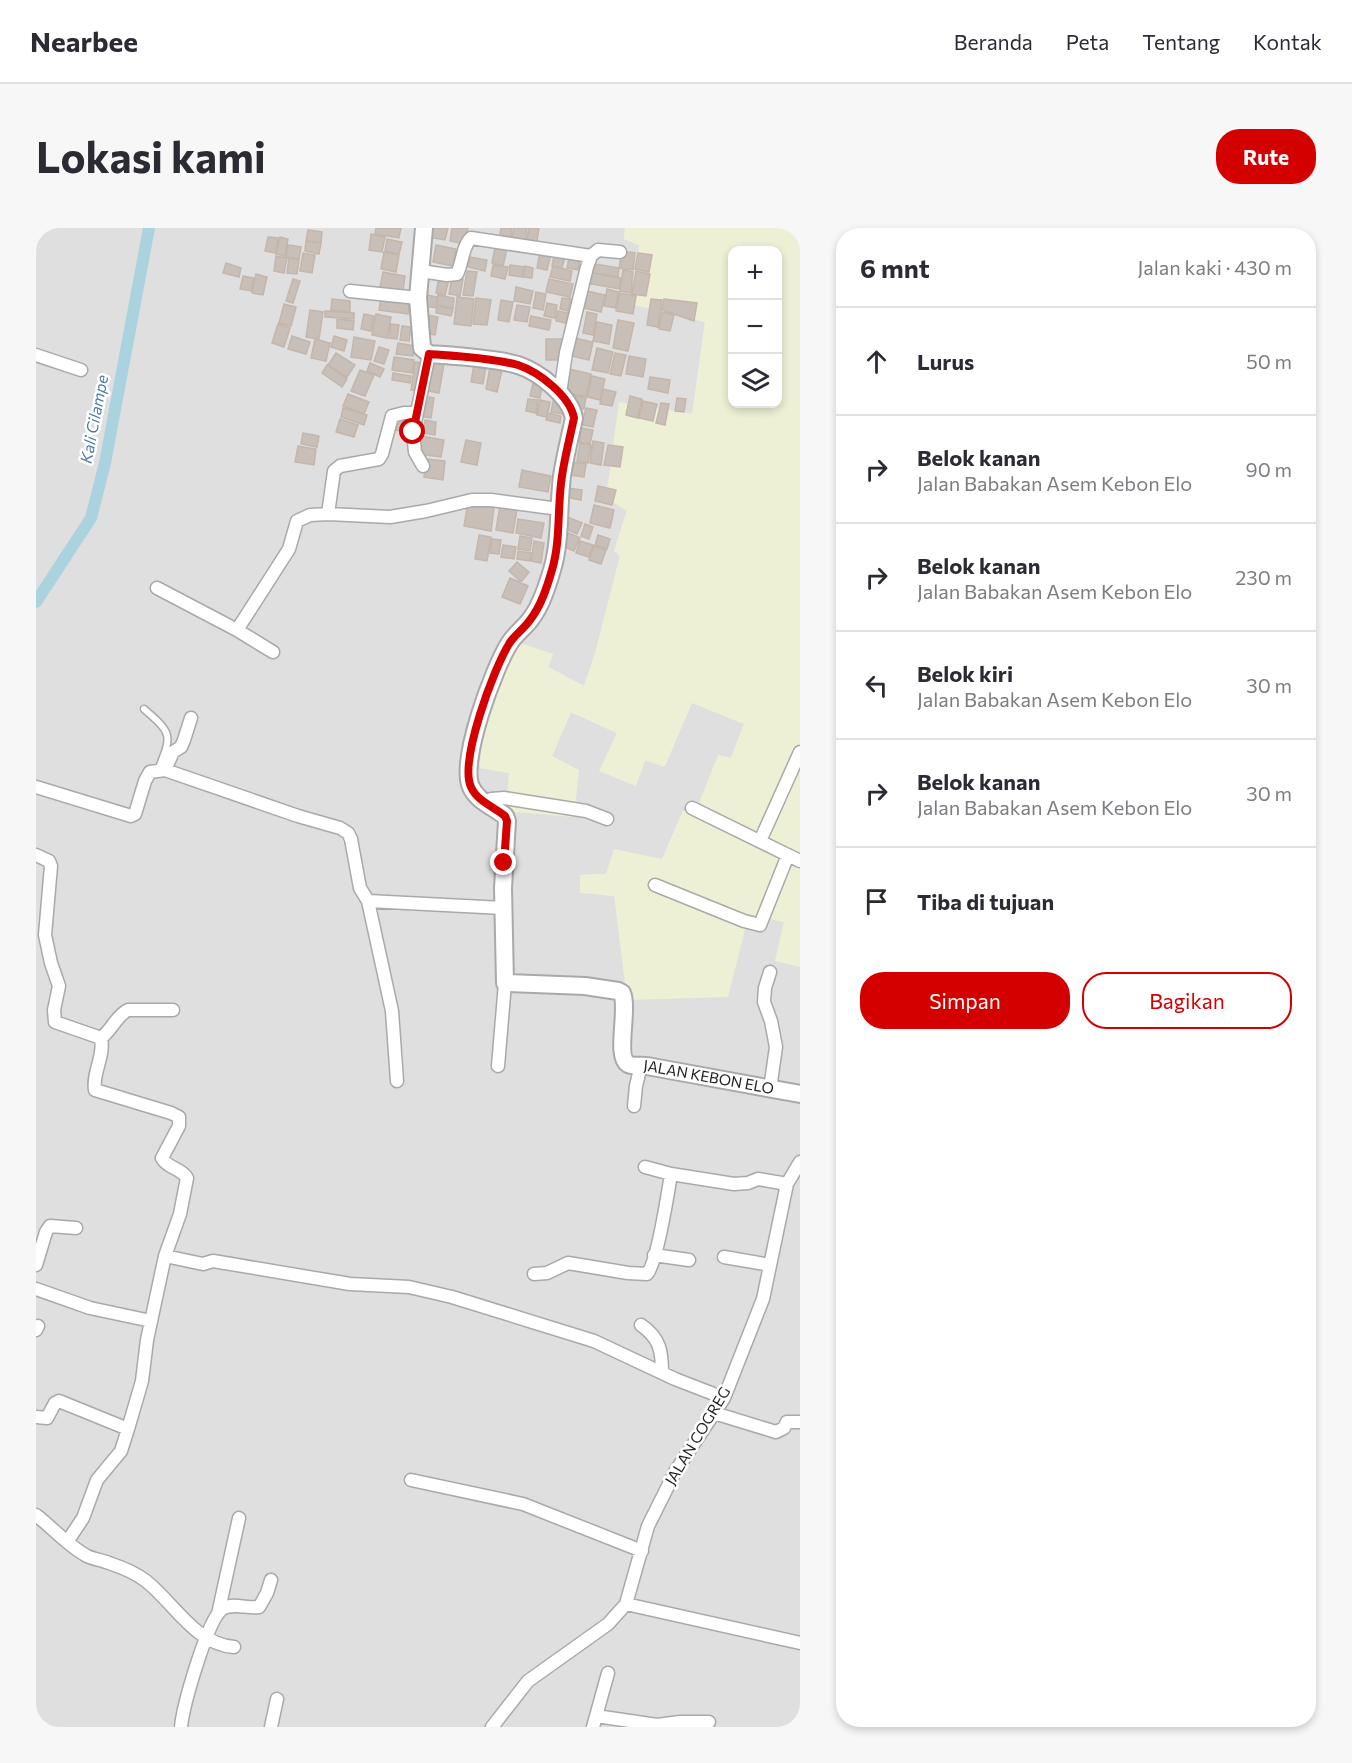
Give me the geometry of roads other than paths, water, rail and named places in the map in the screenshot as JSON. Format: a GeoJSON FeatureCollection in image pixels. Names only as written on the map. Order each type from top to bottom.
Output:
{"type":"FeatureCollection","features":[{"type":"Feature","properties":{"kind":"street"},"geometry":{"type":"LineString","coordinates":[[424,228],[418,298],[422,348],[429,354],[519,366],[537,375],[560,393],[572,408],[574,418],[562,475],[558,548],[546,590],[530,620],[509,642],[489,688],[474,733],[470,754],[469,784],[487,804],[505,816],[507,821],[503,908],[505,983],[498,1066]]}},
{"type":"Feature","properties":{"kind":"street"},"geometry":{"type":"LineString","coordinates":[[421,271],[447,276],[457,274],[463,262],[467,241],[471,238],[591,256]]}},
{"type":"Feature","properties":{"kind":"street"},"geometry":{"type":"LineString","coordinates":[[560,393],[571,333],[591,256],[598,250],[620,252]]}},
{"type":"Feature","properties":{"kind":"street"},"geometry":{"type":"LineString","coordinates":[[350,291],[418,298]]}},
{"type":"Feature","properties":{"kind":"street"},"geometry":{"type":"LineString","coordinates":[[423,466],[415,452],[413,432],[415,413],[429,354]]}},
{"type":"Feature","properties":{"kind":"street"},"geometry":{"type":"LineString","coordinates":[[36,355],[81,370]]}},
{"type":"Feature","properties":{"kind":"street"},"geometry":{"type":"LineString","coordinates":[[328,514],[334,471],[340,466],[379,459],[392,417],[404,413],[415,413]]}},
{"type":"Feature","properties":{"kind":"street"},"geometry":{"type":"LineString","coordinates":[[237,630],[289,549],[297,521],[310,514],[390,518],[426,512],[472,500],[491,500],[559,509]]}},
{"type":"Feature","properties":{"kind":"street"},"geometry":{"type":"LineString","coordinates":[[157,588],[237,630],[273,652]]}},
{"type":"Feature","properties":{"kind":"street"},"geometry":{"type":"LineString","coordinates":[[161,770],[173,752],[181,747],[191,718]]}},
{"type":"Feature","properties":{"kind":"street"},"geometry":{"type":"LineString","coordinates":[[760,841],[800,752]]}},
{"type":"Feature","properties":{"kind":"street"},"geometry":{"type":"LineString","coordinates":[[36,787],[131,816],[135,814],[150,772],[161,770],[331,825],[348,833],[360,888],[368,901],[392,1011],[398,1081]]}},
{"type":"Feature","properties":{"kind":"street"},"geometry":{"type":"LineString","coordinates":[[487,804],[491,799],[504,798],[586,811],[607,819]]}},
{"type":"Feature","properties":{"kind":"street"},"geometry":{"type":"LineString","coordinates":[[692,808],[800,861]]}},
{"type":"Feature","properties":{"kind":"street"},"geometry":{"type":"LineString","coordinates":[[36,855],[49,861],[51,866],[45,935],[59,986],[54,1010],[55,1022],[101,1038]]}},
{"type":"Feature","properties":{"kind":"street"},"geometry":{"type":"LineString","coordinates":[[655,885],[744,921],[760,925],[788,855]]}},
{"type":"Feature","properties":{"kind":"street"},"geometry":{"type":"LineString","coordinates":[[368,901],[503,908]]}},
{"type":"Feature","properties":{"kind":"street"},"geometry":{"type":"LineString","coordinates":[[770,972],[764,1002],[771,1021],[776,1047],[770,1089]]}},
{"type":"Feature","properties":{"kind":"street","name":"JALAN KEBON ELO"},"geometry":{"type":"LineString","coordinates":[[505,983],[585,986],[622,993],[626,1007],[622,1059],[631,1065],[800,1094]]}},
{"type":"Feature","properties":{"kind":"street"},"geometry":{"type":"LineString","coordinates":[[101,1038],[109,1032],[122,1012],[173,1010]]}},
{"type":"Feature","properties":{"kind":"street"},"geometry":{"type":"LineString","coordinates":[[67,1542],[83,1518],[97,1480],[121,1451],[142,1381],[144,1357],[165,1256],[188,1184],[188,1178],[184,1173],[165,1163],[162,1158],[178,1126],[179,1117],[95,1090],[101,1038]]}},
{"type":"Feature","properties":{"kind":"street"},"geometry":{"type":"LineString","coordinates":[[634,1106],[641,1065]]}},
{"type":"Feature","properties":{"kind":"street","name":"JALAN COGREG"},"geometry":{"type":"LineString","coordinates":[[492,1727],[528,1682],[608,1624],[626,1604],[648,1526],[675,1472],[724,1398],[763,1299],[787,1184],[800,1162]]}},
{"type":"Feature","properties":{"kind":"street"},"geometry":{"type":"LineString","coordinates":[[645,1167],[671,1174],[734,1184],[748,1183],[758,1179],[787,1184]]}},
{"type":"Feature","properties":{"kind":"street"},"geometry":{"type":"LineString","coordinates":[[534,1274],[547,1273],[568,1263],[646,1274],[651,1269],[671,1174]]}},
{"type":"Feature","properties":{"kind":"street"},"geometry":{"type":"LineString","coordinates":[[36,1265],[50,1226],[76,1228]]}},
{"type":"Feature","properties":{"kind":"street"},"geometry":{"type":"LineString","coordinates":[[654,1255],[689,1260]]}},
{"type":"Feature","properties":{"kind":"street"},"geometry":{"type":"LineString","coordinates":[[165,1256],[203,1264],[213,1261],[350,1284],[409,1287],[501,1311],[594,1341],[662,1373],[724,1398]]}},
{"type":"Feature","properties":{"kind":"street"},"geometry":{"type":"LineString","coordinates":[[724,1257],[770,1265]]}},
{"type":"Feature","properties":{"kind":"street"},"geometry":{"type":"LineString","coordinates":[[36,1289],[90,1308],[152,1321]]}},
{"type":"Feature","properties":{"kind":"street"},"geometry":{"type":"LineString","coordinates":[[641,1325],[651,1332],[661,1349],[662,1373]]}},
{"type":"Feature","properties":{"kind":"street"},"geometry":{"type":"LineString","coordinates":[[36,1417],[47,1418],[58,1401],[128,1429]]}},
{"type":"Feature","properties":{"kind":"street"},"geometry":{"type":"LineString","coordinates":[[714,1413],[776,1432],[784,1428],[787,1422],[800,1422]]}},
{"type":"Feature","properties":{"kind":"street"},"geometry":{"type":"LineString","coordinates":[[411,1480],[523,1504],[642,1551]]}},
{"type":"Feature","properties":{"kind":"street"},"geometry":{"type":"LineString","coordinates":[[36,1515],[88,1557],[127,1570],[146,1581],[182,1617],[207,1637],[222,1646],[234,1647]]}},
{"type":"Feature","properties":{"kind":"street"},"geometry":{"type":"LineString","coordinates":[[181,1727],[196,1669],[218,1614],[238,1518]]}},
{"type":"Feature","properties":{"kind":"street"},"geometry":{"type":"LineString","coordinates":[[218,1614],[230,1606],[259,1607],[271,1580]]}},
{"type":"Feature","properties":{"kind":"street"},"geometry":{"type":"LineString","coordinates":[[626,1604],[800,1643]]}},
{"type":"Feature","properties":{"kind":"street"},"geometry":{"type":"LineString","coordinates":[[608,1673],[595,1722],[657,1725],[709,1722]]}},
{"type":"Feature","properties":{"kind":"street"},"geometry":{"type":"LineString","coordinates":[[271,1727],[277,1699]]}},
{"type":"Feature","properties":{"kind":"lane"},"geometry":{"type":"LineString","coordinates":[[144,709],[168,732],[167,748],[161,770]]}},
{"type":"Feature","properties":{"kind":"waterway","name":"Kali Cilampe"},"geometry":{"type":"LineString","coordinates":[[36,602],[91,518],[105,463],[149,228]]}}]}
